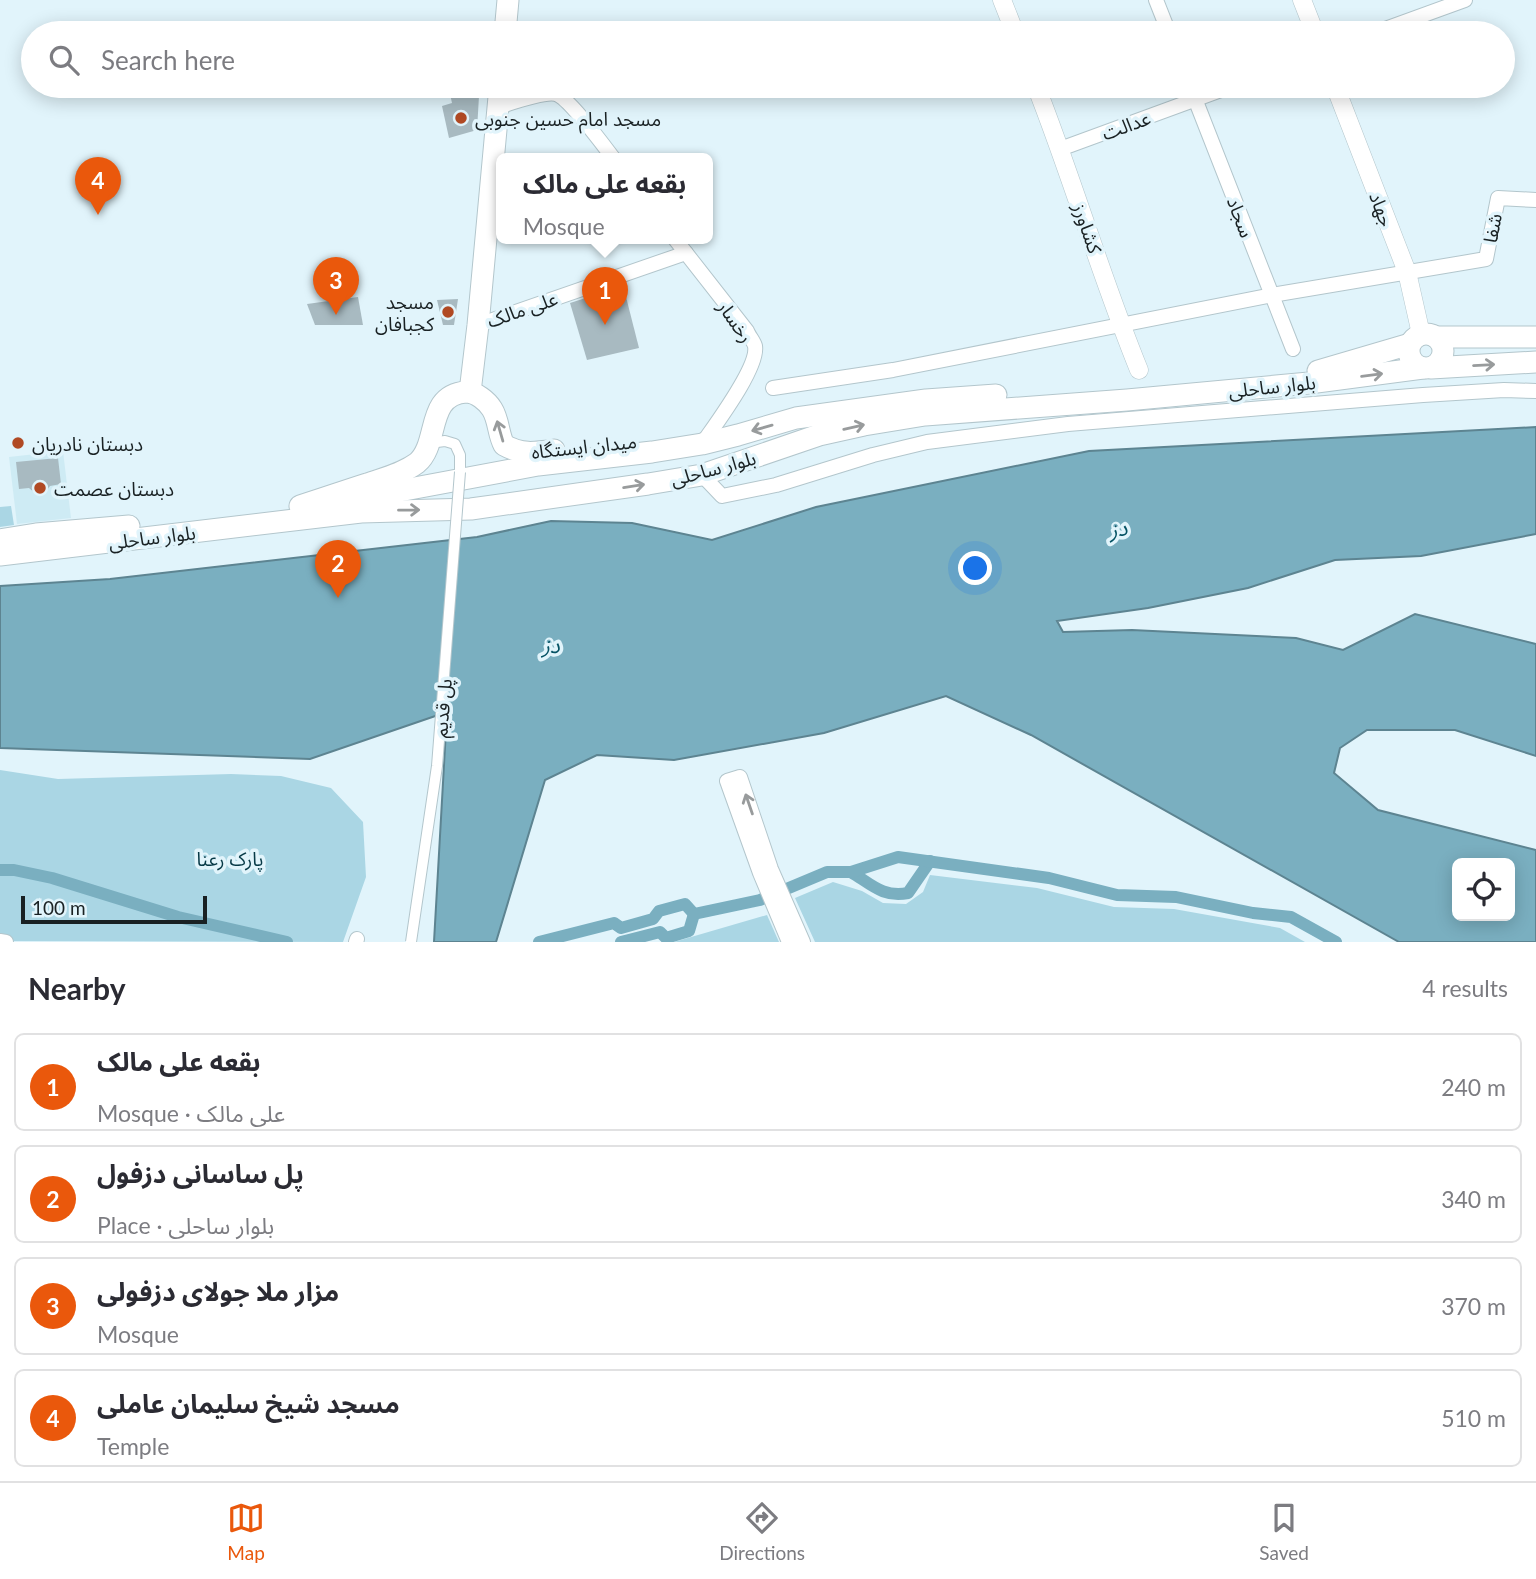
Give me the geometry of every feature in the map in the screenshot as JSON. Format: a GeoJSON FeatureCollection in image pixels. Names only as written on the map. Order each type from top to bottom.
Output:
{"type":"FeatureCollection","features":[{"type":"Feature","properties":{"kind":"main road"},"geometry":{"type":"LineString","coordinates":[[506,21],[508,0]]}},
{"type":"Feature","properties":{"kind":"main road"},"geometry":{"type":"LineString","coordinates":[[300,506],[405,471],[420,460],[429,443],[437,412],[446,400],[457,394],[470,392],[499,98]]}},
{"type":"Feature","properties":{"kind":"main road","name":"بلوار ساحلی"},"geometry":{"type":"LineString","coordinates":[[0,555],[37,542],[115,527],[360,499],[538,465],[702,444],[796,418],[862,408],[926,400],[1309,373],[1423,338],[1536,337]]}},
{"type":"Feature","properties":{"kind":"main road"},"geometry":{"type":"LineString","coordinates":[[1423,338],[1441,342],[1444,350],[1438,364],[1427,368],[1416,365],[1409,352],[1423,338]]}},
{"type":"Feature","properties":{"kind":"main road","name":"بلوار ساحلی"},"geometry":{"type":"LineString","coordinates":[[0,540],[37,542],[361,512],[471,509],[702,475],[819,435],[925,415],[1153,398],[1427,368],[1536,362]]}},
{"type":"Feature","properties":{"kind":"main road","name":"میدان ایستگاه"},"geometry":{"type":"LineString","coordinates":[[470,392],[482,398],[493,410],[504,444],[521,453],[643,440],[702,444]]}},
{"type":"Feature","properties":{"kind":"main road"},"geometry":{"type":"LineString","coordinates":[[796,418],[804,423],[806,428],[803,441]]}},
{"type":"Feature","properties":{"kind":"main road"},"geometry":{"type":"LineString","coordinates":[[538,465],[529,475],[530,488],[539,497],[546,499]]}},
{"type":"Feature","properties":{"kind":"main road"},"geometry":{"type":"LineString","coordinates":[[486,475],[497,478],[503,487],[502,498],[494,506]]}},
{"type":"Feature","properties":{"kind":"street"},"geometry":{"type":"LineString","coordinates":[[1002,0],[1010,21]]}},
{"type":"Feature","properties":{"kind":"street"},"geometry":{"type":"LineString","coordinates":[[1156,0],[1164,21]]}},
{"type":"Feature","properties":{"kind":"street"},"geometry":{"type":"LineString","coordinates":[[1302,0],[1310,21]]}},
{"type":"Feature","properties":{"kind":"street"},"geometry":{"type":"LineString","coordinates":[[1407,21],[1465,0]]}},
{"type":"Feature","properties":{"kind":"street"},"geometry":{"type":"LineString","coordinates":[[562,98],[609,153]]}},
{"type":"Feature","properties":{"kind":"street","name":"کشاورز"},"geometry":{"type":"LineString","coordinates":[[1041,98],[1139,370]]}},
{"type":"Feature","properties":{"kind":"street","name":"عدالت"},"geometry":{"type":"LineString","coordinates":[[1060,149],[1179,98]]}},
{"type":"Feature","properties":{"kind":"street","name":"سجاد"},"geometry":{"type":"LineString","coordinates":[[1195,98],[1293,349]]}},
{"type":"Feature","properties":{"kind":"street","name":"جهاد"},"geometry":{"type":"LineString","coordinates":[[1340,98],[1407,272],[1423,338]]}},
{"type":"Feature","properties":{"kind":"street","name":"شفا"},"geometry":{"type":"LineString","coordinates":[[1407,272],[1486,259],[1498,198],[1536,200]]}},
{"type":"Feature","properties":{"kind":"street","name":"رخسار"},"geometry":{"type":"LineString","coordinates":[[679,244],[747,331],[755,346],[754,360],[743,382],[702,444]]}},
{"type":"Feature","properties":{"kind":"street","name":"علی مالک"},"geometry":{"type":"LineString","coordinates":[[478,325],[685,253]]}},
{"type":"Feature","properties":{"kind":"street"},"geometry":{"type":"LineString","coordinates":[[773,388],[893,370],[1272,295],[1407,272]]}},
{"type":"Feature","properties":{"kind":"street"},"geometry":{"type":"LineString","coordinates":[[702,475],[722,496],[776,485],[873,455],[928,442],[1056,425],[1423,395],[1504,390],[1536,391]]}},
{"type":"Feature","properties":{"kind":"street","name":"پل قدیم"},"geometry":{"type":"LineString","coordinates":[[411,942],[437,766],[460,472],[460,455],[455,444],[445,441],[429,443]]}},
{"type":"Feature","properties":{"kind":"street"},"geometry":{"type":"LineString","coordinates":[[789,942],[760,873],[751,829],[803,942]]}},
{"type":"Feature","properties":{"kind":"street"},"geometry":{"type":"LineString","coordinates":[[0,941],[6,942]]}},
{"type":"Feature","properties":{"kind":"shaded area","name":"دبستان عصمت"},"geometry":{"type":"Polygon","coordinates":[[[63,451],[71,518],[17,524],[9,457],[63,451]]]}},
{"type":"Feature","properties":{"kind":"green space"},"geometry":{"type":"Polygon","coordinates":[[[11,506],[14,525],[0,527],[0,507],[11,506]]]}},
{"type":"Feature","properties":{"kind":"green space","name":"پارک رعنا"},"geometry":{"type":"Polygon","coordinates":[[[0,770],[58,779],[231,774],[281,776],[331,788],[363,822],[366,877],[343,942],[0,941],[0,770]]]}},
{"type":"Feature","properties":{"kind":"green space"},"geometry":{"type":"Polygon","coordinates":[[[930,875],[1037,888],[1114,907],[1174,909],[1280,928],[1305,942],[815,942],[795,898],[833,882],[862,891],[883,903],[906,904],[923,892],[930,875]]]}},
{"type":"Feature","properties":{"kind":"green space"},"geometry":{"type":"Polygon","coordinates":[[[767,915],[779,942],[674,942],[767,915]]]}},
{"type":"Feature","properties":{"kind":"water","name":"دز"},"geometry":{"type":"Polygon","coordinates":[[[1536,427],[1536,534],[1421,556],[1335,560],[1248,588],[1148,608],[1057,621],[1063,632],[1132,630],[1296,638],[1343,650],[1415,614],[1536,644],[1536,756],[1455,730],[1367,730],[1340,748],[1334,773],[1378,810],[1536,850],[1536,942],[1399,942],[1031,735],[946,696],[824,733],[674,760],[597,755],[545,780],[496,942],[434,942],[447,712],[310,759],[0,748],[0,586],[110,579],[477,537],[551,521],[632,523],[712,540],[816,507],[1089,451],[1536,427]]]}},
{"type":"Feature","properties":{"kind":"building","name":"مسجد امام حسین جنوبی"},"geometry":{"type":"Polygon","coordinates":[[[451,98],[479,98],[477,130],[449,138],[442,106],[452,103],[451,98]]]}},
{"type":"Feature","properties":{"kind":"building"},"geometry":{"type":"Polygon","coordinates":[[[617,288],[625,293],[639,348],[587,360],[570,303],[617,288]]]}},
{"type":"Feature","properties":{"kind":"building"},"geometry":{"type":"Polygon","coordinates":[[[358,297],[363,325],[315,325],[307,304],[358,297]]]}},
{"type":"Feature","properties":{"kind":"building","name":"مسجد کجبافان"},"geometry":{"type":"Polygon","coordinates":[[[458,299],[454,325],[443,325],[437,300],[458,299]]]}},
{"type":"Feature","properties":{"kind":"building"},"geometry":{"type":"Polygon","coordinates":[[[58,458],[61,484],[50,486],[45,493],[36,494],[29,488],[19,489],[16,462],[58,458]]]}},
{"type":"Feature","properties":{"kind":"waterway"},"geometry":{"type":"LineString","coordinates":[[539,942],[614,923],[621,928],[653,919],[659,911],[685,904],[694,914],[760,900],[827,872],[851,872],[898,857],[1049,878],[1117,895],[1176,897],[1253,913],[1291,917],[1336,942]]}},
{"type":"Feature","properties":{"kind":"waterway"},"geometry":{"type":"LineString","coordinates":[[851,872],[884,892],[908,893],[930,861]]}},
{"type":"Feature","properties":{"kind":"waterway"},"geometry":{"type":"LineString","coordinates":[[0,870],[14,870],[52,878],[178,917],[287,942]]}},
{"type":"Feature","properties":{"kind":"waterway"},"geometry":{"type":"LineString","coordinates":[[621,942],[660,932],[666,938],[689,931],[694,914]]}},
{"type":"Feature","properties":{"kind":"place","name":"مسجد امام حسین جنوبی"},"geometry":{"type":"Point","coordinates":[461,118]}},
{"type":"Feature","properties":{"kind":"place","name":"مسجد شیخ سلیمان عاملی"},"geometry":{"type":"Point","coordinates":[98,215]}},
{"type":"Feature","properties":{"kind":"place","name":"مسجد کجبافان"},"geometry":{"type":"Point","coordinates":[448,312]}},
{"type":"Feature","properties":{"kind":"place","name":"مزار ملا جولای دزفولی"},"geometry":{"type":"Point","coordinates":[336,315]}},
{"type":"Feature","properties":{"kind":"place","name":"بقعه علی مالک"},"geometry":{"type":"Point","coordinates":[605,325]}},
{"type":"Feature","properties":{"kind":"place","name":"دبستان نادریان"},"geometry":{"type":"Point","coordinates":[18,443]}},
{"type":"Feature","properties":{"kind":"place","name":"دبستان عصمت"},"geometry":{"type":"Point","coordinates":[40,488]}},
{"type":"Feature","properties":{"kind":"place","name":"پل ساسانی دزفول"},"geometry":{"type":"Point","coordinates":[338,598]}}]}
